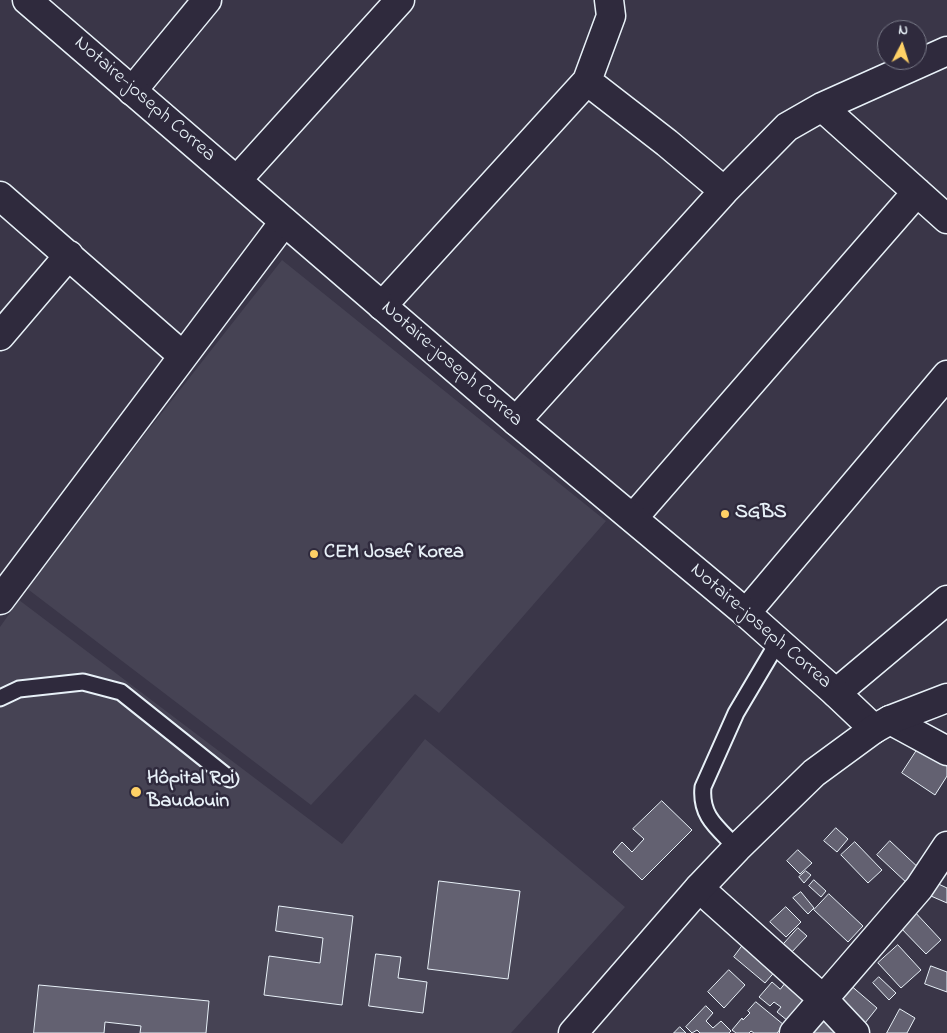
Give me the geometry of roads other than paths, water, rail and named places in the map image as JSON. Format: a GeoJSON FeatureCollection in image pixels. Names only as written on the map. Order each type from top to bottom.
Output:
{"type":"FeatureCollection","features":[{"type":"Feature","properties":{"kind":"street","name":"Notaire-joseph Correa"},"geometry":{"type":"LineString","coordinates":[[27,0],[516,421],[746,613],[836,693],[882,725],[947,751]]}},
{"type":"Feature","properties":{"kind":"street"},"geometry":{"type":"LineString","coordinates":[[132,91],[208,0]]}},
{"type":"Feature","properties":{"kind":"street"},"geometry":{"type":"LineString","coordinates":[[237,180],[400,0]]}},
{"type":"Feature","properties":{"kind":"street"},"geometry":{"type":"LineString","coordinates":[[382,306],[587,81],[611,16],[609,0]]}},
{"type":"Feature","properties":{"kind":"street"},"geometry":{"type":"LineString","coordinates":[[516,421],[724,191],[787,126],[822,107],[947,51]]}},
{"type":"Feature","properties":{"kind":"street"},"geometry":{"type":"LineString","coordinates":[[587,81],[667,143],[724,191]]}},
{"type":"Feature","properties":{"kind":"street"},"geometry":{"type":"LineString","coordinates":[[822,107],[947,219]]}},
{"type":"Feature","properties":{"kind":"street"},"geometry":{"type":"LineString","coordinates":[[633,518],[916,192]]}},
{"type":"Feature","properties":{"kind":"street"},"geometry":{"type":"LineString","coordinates":[[0,196],[183,356]]}},
{"type":"Feature","properties":{"kind":"street"},"geometry":{"type":"LineString","coordinates":[[0,600],[284,222]]}},
{"type":"Feature","properties":{"kind":"street"},"geometry":{"type":"LineString","coordinates":[[0,336],[69,255]]}},
{"type":"Feature","properties":{"kind":"street"},"geometry":{"type":"LineString","coordinates":[[746,613],[947,375]]}},
{"type":"Feature","properties":{"kind":"street"},"geometry":{"type":"LineString","coordinates":[[836,693],[947,600]]}},
{"type":"Feature","properties":{"kind":"street"},"geometry":{"type":"LineString","coordinates":[[573,1033],[698,888],[814,773],[882,725],[947,698]]}},
{"type":"Feature","properties":{"kind":"street"},"geometry":{"type":"LineString","coordinates":[[794,1033],[919,888],[947,846]]}},
{"type":"Feature","properties":{"kind":"street"},"geometry":{"type":"LineString","coordinates":[[698,888],[824,999],[855,1033]]}},
{"type":"Feature","properties":{"kind":"lane"},"geometry":{"type":"LineString","coordinates":[[737,848],[706,814],[701,800],[702,787],[736,713],[778,642]]}},
{"type":"Feature","properties":{"kind":"lane"},"geometry":{"type":"LineString","coordinates":[[0,698],[19,690],[83,682],[121,692],[230,779]]}},
{"type":"Feature","properties":{"kind":"place","name":"SGBS"},"geometry":{"type":"Point","coordinates":[725,514]}},
{"type":"Feature","properties":{"kind":"place","name":"CEM Josef Korea"},"geometry":{"type":"Point","coordinates":[314,554]}},
{"type":"Feature","properties":{"kind":"place","name":"Hôpital Roi Baudouin"},"geometry":{"type":"Point","coordinates":[136,792]}}]}
